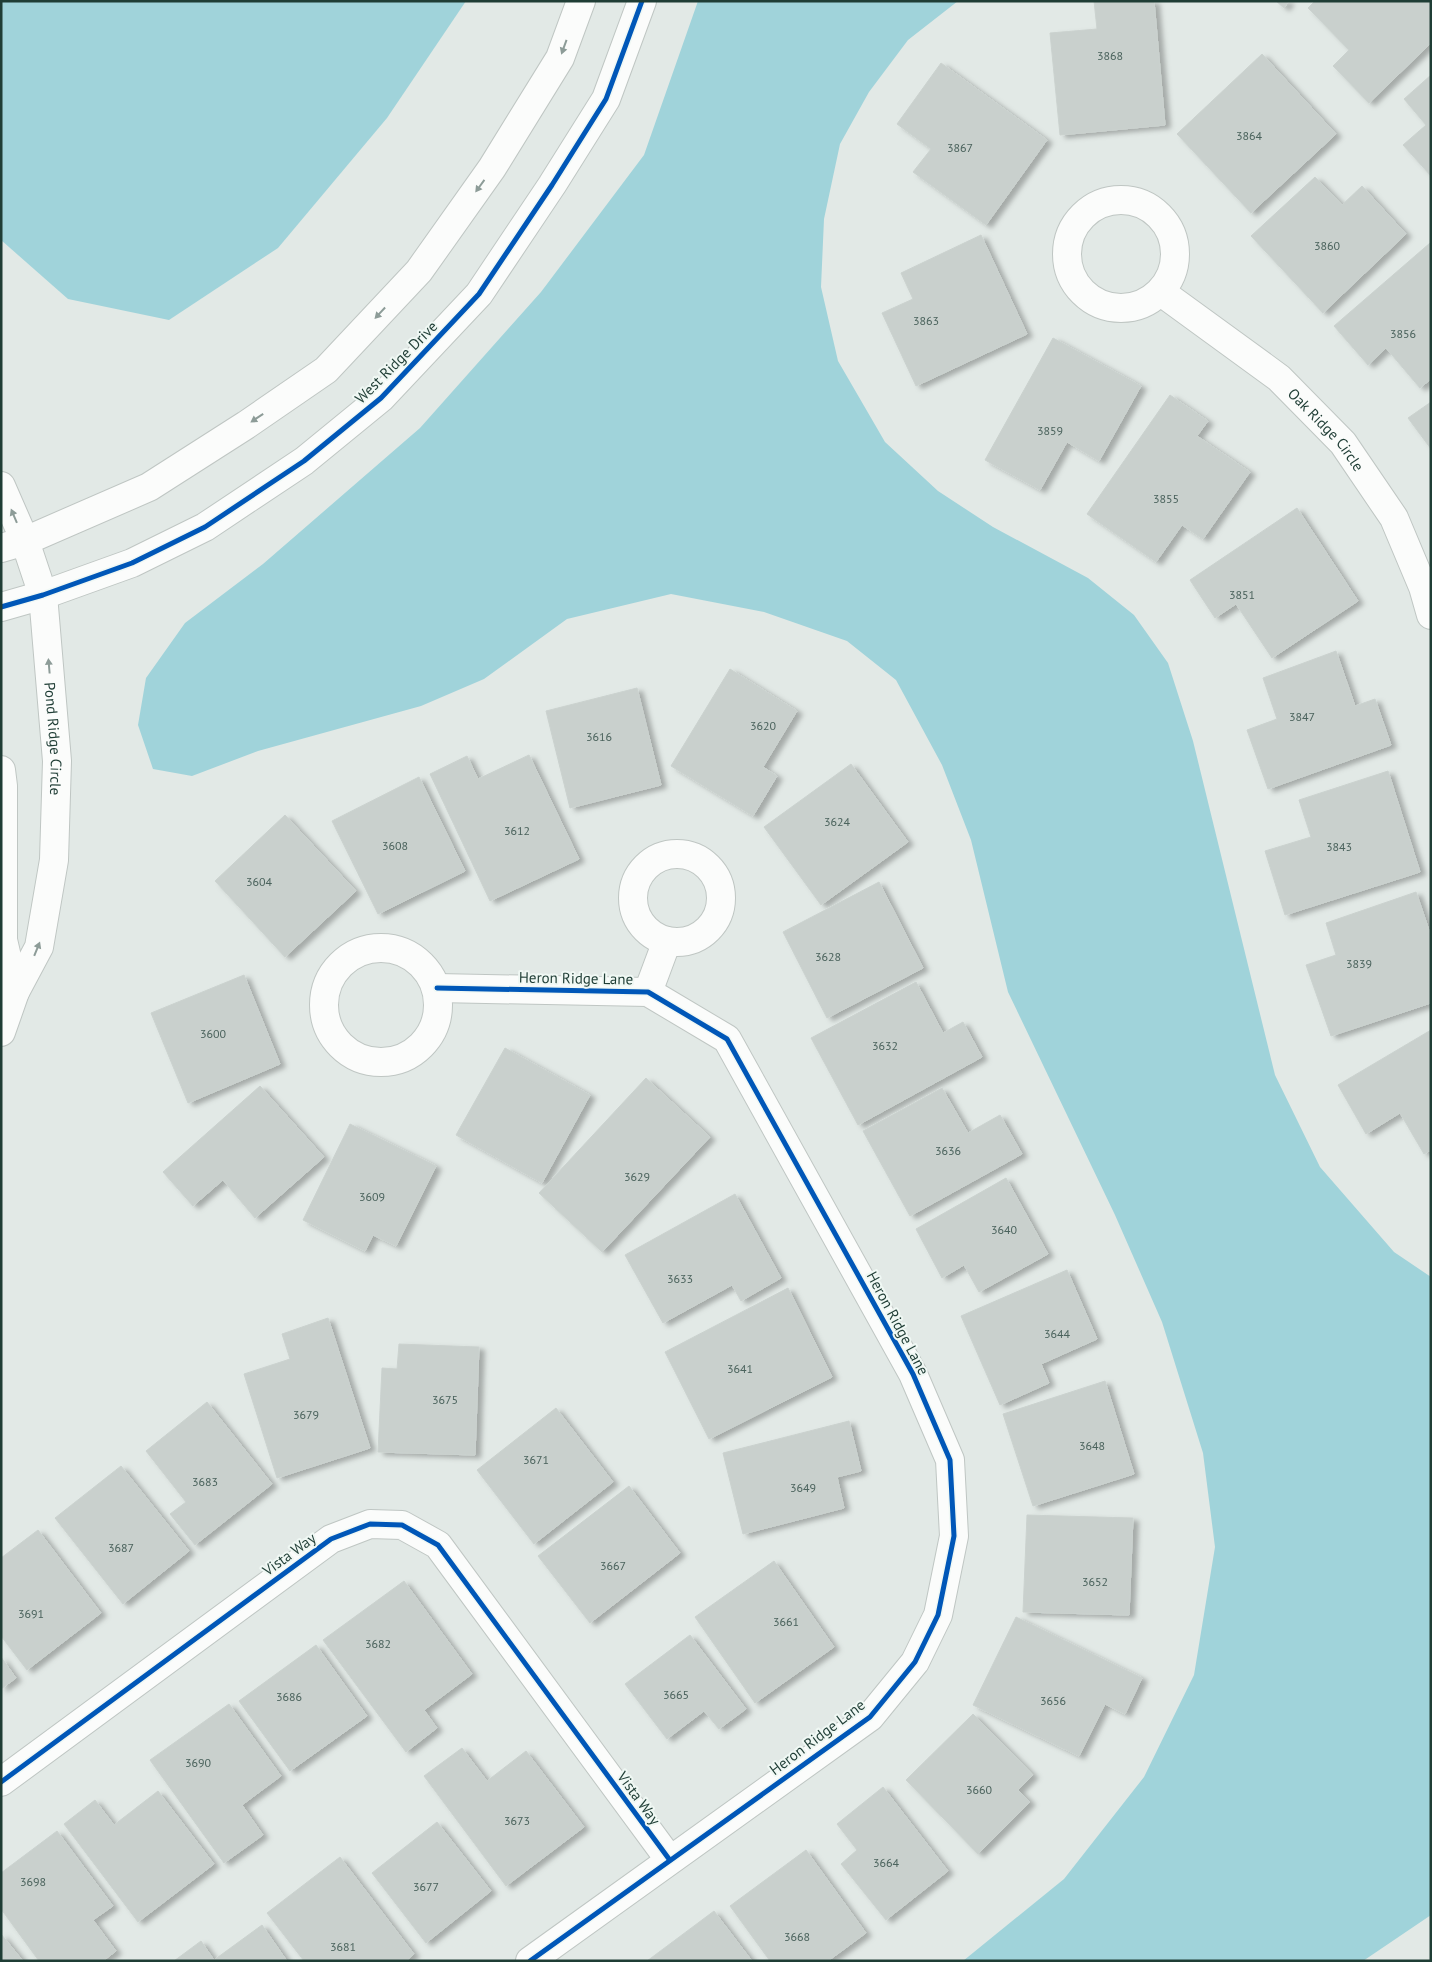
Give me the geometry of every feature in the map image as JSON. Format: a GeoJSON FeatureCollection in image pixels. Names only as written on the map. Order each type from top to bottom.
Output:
{"type":"FeatureCollection","features":[{"type":"Feature","properties":{"kind":"street"},"geometry":{"type":"LineString","coordinates":[[13,545],[149,487],[246,425],[326,370],[419,270],[492,168],[560,58],[581,1]]}},
{"type":"Feature","properties":{"kind":"street","name":"West Ridge Drive"},"geometry":{"type":"LineString","coordinates":[[1,608],[132,563],[205,527],[304,461],[381,398],[479,294],[552,185],[606,99],[642,1]]}},
{"type":"Feature","properties":{"kind":"street","name":"Oak Ridge Circle"},"geometry":{"type":"LineString","coordinates":[[1161,292],[1279,378],[1343,443],[1394,518],[1423,587],[1431,615]]}},
{"type":"Feature","properties":{"kind":"street","name":"Pond Ridge Circle"},"geometry":{"type":"LineString","coordinates":[[1,486],[13,545],[43,595],[57,761],[54,860],[40,947],[15,992],[1,1032]]}},
{"type":"Feature","properties":{"kind":"street"},"geometry":{"type":"LineString","coordinates":[[1,770],[4,786],[3,940],[15,992]]}},
{"type":"Feature","properties":{"kind":"street"},"geometry":{"type":"LineString","coordinates":[[648,992],[667,941]]}},
{"type":"Feature","properties":{"kind":"street"},"geometry":{"type":"LineString","coordinates":[[387,948],[408,954],[426,968],[437,988],[439,1011],[433,1032],[418,1050],[398,1061],[376,1063],[354,1057],[336,1042],[326,1023],[324,1000],[330,978],[344,961],[364,950],[387,948]]}},
{"type":"Feature","properties":{"kind":"street","name":"Heron Ridge Lane"},"geometry":{"type":"LineString","coordinates":[[437,988],[648,992],[727,1039],[913,1374],[950,1460],[954,1536],[938,1615],[915,1662],[870,1716],[530,1961]]}},
{"type":"Feature","properties":{"kind":"street","name":"Vista Way"},"geometry":{"type":"LineString","coordinates":[[1,1782],[331,1539],[370,1524],[402,1525],[438,1545],[669,1859]]}},
{"type":"Feature","properties":{"kind":"water"},"geometry":{"type":"Polygon","coordinates":[[[1,1],[466,1],[387,118],[278,248],[169,320],[68,299],[1,240],[1,1]]]}},
{"type":"Feature","properties":{"kind":"water"},"geometry":{"type":"Polygon","coordinates":[[[698,1],[958,1],[908,40],[869,92],[840,144],[824,219],[821,287],[838,361],[885,442],[938,491],[993,527],[1088,578],[1134,615],[1168,663],[1193,741],[1275,1075],[1320,1167],[1394,1252],[1431,1277],[1431,1915],[1363,1961],[963,1961],[1064,1879],[1144,1777],[1194,1675],[1215,1547],[1203,1453],[1162,1322],[1115,1215],[1008,992],[971,840],[942,765],[896,680],[847,641],[764,612],[671,594],[567,619],[484,679],[421,706],[258,751],[192,776],[153,769],[138,725],[146,678],[185,623],[263,564],[420,428],[541,292],[644,155],[698,1]]]}},
{"type":"Feature","properties":{"kind":"building"},"geometry":{"type":"Polygon","coordinates":[[[1094,1],[1154,1],[1165,125],[1060,135],[1050,33],[1097,29],[1094,1]]]}},
{"type":"Feature","properties":{"kind":"building"},"geometry":{"type":"Polygon","coordinates":[[[1276,1],[1289,1],[1284,8],[1276,1]]]}},
{"type":"Feature","properties":{"kind":"building"},"geometry":{"type":"Polygon","coordinates":[[[1315,1],[1431,1],[1431,43],[1369,103],[1333,66],[1349,50],[1308,8],[1315,1]]]}},
{"type":"Feature","properties":{"kind":"building"},"geometry":{"type":"Polygon","coordinates":[[[1262,54],[1336,134],[1251,213],[1177,134],[1262,54]]]}},
{"type":"Feature","properties":{"kind":"building"},"geometry":{"type":"Polygon","coordinates":[[[941,63],[1047,140],[986,225],[913,172],[931,149],[897,124],[941,63]]]}},
{"type":"Feature","properties":{"kind":"building"},"geometry":{"type":"Polygon","coordinates":[[[1431,75],[1431,176],[1403,145],[1426,125],[1404,99],[1431,75]]]}},
{"type":"Feature","properties":{"kind":"building"},"geometry":{"type":"Polygon","coordinates":[[[1315,177],[1342,205],[1362,186],[1406,234],[1323,313],[1251,236],[1315,177]]]}},
{"type":"Feature","properties":{"kind":"building"},"geometry":{"type":"Polygon","coordinates":[[[981,235],[1027,334],[916,386],[882,313],[913,299],[901,273],[981,235]]]}},
{"type":"Feature","properties":{"kind":"building"},"geometry":{"type":"Polygon","coordinates":[[[1430,243],[1431,379],[1420,388],[1386,348],[1368,365],[1334,326],[1430,243]]]}},
{"type":"Feature","properties":{"kind":"building"},"geometry":{"type":"Polygon","coordinates":[[[1053,338],[1141,386],[1099,461],[1067,442],[1040,490],[985,460],[1053,338]]]}},
{"type":"Feature","properties":{"kind":"building"},"geometry":{"type":"Polygon","coordinates":[[[1170,395],[1208,421],[1197,436],[1250,472],[1203,539],[1182,525],[1156,562],[1087,514],[1170,395]]]}},
{"type":"Feature","properties":{"kind":"building"},"geometry":{"type":"Polygon","coordinates":[[[1431,402],[1431,449],[1408,418],[1431,402]]]}},
{"type":"Feature","properties":{"kind":"building"},"geometry":{"type":"Polygon","coordinates":[[[1297,508],[1358,601],[1272,658],[1236,604],[1215,618],[1190,580],[1297,508]]]}},
{"type":"Feature","properties":{"kind":"building"},"geometry":{"type":"Polygon","coordinates":[[[1336,651],[1355,706],[1375,699],[1391,745],[1268,789],[1247,730],[1277,719],[1263,678],[1336,651]]]}},
{"type":"Feature","properties":{"kind":"building"},"geometry":{"type":"Polygon","coordinates":[[[730,669],[797,711],[763,767],[777,776],[753,816],[671,766],[730,669]]]}},
{"type":"Feature","properties":{"kind":"building"},"geometry":{"type":"Polygon","coordinates":[[[637,688],[661,785],[570,808],[546,711],[637,688]]]}},
{"type":"Feature","properties":{"kind":"building"},"geometry":{"type":"Polygon","coordinates":[[[529,755],[579,859],[490,901],[430,774],[467,756],[478,779],[529,755]]]}},
{"type":"Feature","properties":{"kind":"building"},"geometry":{"type":"Polygon","coordinates":[[[851,764],[908,842],[821,905],[764,827],[851,764]]]}},
{"type":"Feature","properties":{"kind":"building"},"geometry":{"type":"Polygon","coordinates":[[[1388,771],[1420,872],[1285,915],[1265,851],[1311,837],[1299,800],[1388,771]]]}},
{"type":"Feature","properties":{"kind":"building"},"geometry":{"type":"Polygon","coordinates":[[[419,777],[465,871],[378,914],[332,821],[419,777]]]}},
{"type":"Feature","properties":{"kind":"building"},"geometry":{"type":"Polygon","coordinates":[[[285,815],[356,891],[285,957],[215,881],[285,815]]]}},
{"type":"Feature","properties":{"kind":"building"},"geometry":{"type":"Polygon","coordinates":[[[879,882],[923,968],[827,1018],[783,932],[879,882]]]}},
{"type":"Feature","properties":{"kind":"building"},"geometry":{"type":"Polygon","coordinates":[[[1416,892],[1431,936],[1431,1003],[1331,1036],[1306,965],[1336,955],[1326,923],[1416,892]]]}},
{"type":"Feature","properties":{"kind":"building"},"geometry":{"type":"Polygon","coordinates":[[[244,975],[280,1064],[188,1103],[151,1013],[244,975]]]}},
{"type":"Feature","properties":{"kind":"building"},"geometry":{"type":"Polygon","coordinates":[[[916,982],[943,1033],[963,1022],[982,1057],[858,1125],[811,1038],[916,982]]]}},
{"type":"Feature","properties":{"kind":"building"},"geometry":{"type":"Polygon","coordinates":[[[1431,1030],[1431,1150],[1424,1154],[1400,1113],[1366,1134],[1338,1085],[1431,1030]]]}},
{"type":"Feature","properties":{"kind":"building"},"geometry":{"type":"Polygon","coordinates":[[[505,1048],[590,1095],[542,1183],[456,1135],[505,1048]]]}},
{"type":"Feature","properties":{"kind":"building"},"geometry":{"type":"Polygon","coordinates":[[[646,1078],[710,1137],[602,1252],[539,1193],[646,1078]]]}},
{"type":"Feature","properties":{"kind":"building"},"geometry":{"type":"Polygon","coordinates":[[[260,1086],[324,1157],[255,1218],[223,1180],[193,1206],[163,1172],[260,1086]]]}},
{"type":"Feature","properties":{"kind":"building"},"geometry":{"type":"Polygon","coordinates":[[[942,1088],[968,1133],[1000,1115],[1022,1154],[910,1216],[863,1131],[942,1088]]]}},
{"type":"Feature","properties":{"kind":"building"},"geometry":{"type":"Polygon","coordinates":[[[350,1124],[436,1166],[396,1246],[373,1235],[365,1251],[303,1220],[350,1124]]]}},
{"type":"Feature","properties":{"kind":"building"},"geometry":{"type":"Polygon","coordinates":[[[1006,1178],[1048,1254],[979,1292],[964,1265],[942,1278],[916,1229],[1006,1178]]]}},
{"type":"Feature","properties":{"kind":"building"},"geometry":{"type":"Polygon","coordinates":[[[735,1194],[781,1278],[741,1301],[732,1285],[663,1323],[625,1255],[735,1194]]]}},
{"type":"Feature","properties":{"kind":"building"},"geometry":{"type":"Polygon","coordinates":[[[1067,1270],[1097,1339],[1041,1364],[1049,1383],[1000,1405],[961,1316],[1067,1270]]]}},
{"type":"Feature","properties":{"kind":"building"},"geometry":{"type":"Polygon","coordinates":[[[788,1288],[832,1377],[709,1439],[665,1352],[788,1288]]]}},
{"type":"Feature","properties":{"kind":"building"},"geometry":{"type":"Polygon","coordinates":[[[328,1318],[370,1448],[277,1478],[244,1374],[290,1359],[282,1334],[328,1318]]]}},
{"type":"Feature","properties":{"kind":"building"},"geometry":{"type":"Polygon","coordinates":[[[399,1344],[479,1347],[475,1455],[378,1452],[382,1368],[397,1369],[399,1344]]]}},
{"type":"Feature","properties":{"kind":"building"},"geometry":{"type":"Polygon","coordinates":[[[1105,1381],[1134,1474],[1033,1506],[1003,1414],[1105,1381]]]}},
{"type":"Feature","properties":{"kind":"building"},"geometry":{"type":"Polygon","coordinates":[[[207,1402],[272,1484],[195,1545],[170,1514],[186,1502],[146,1451],[207,1402]]]}},
{"type":"Feature","properties":{"kind":"building"},"geometry":{"type":"Polygon","coordinates":[[[556,1408],[613,1482],[534,1544],[477,1470],[556,1408]]]}},
{"type":"Feature","properties":{"kind":"building"},"geometry":{"type":"Polygon","coordinates":[[[849,1421],[861,1471],[837,1477],[844,1508],[743,1534],[723,1453],[849,1421]]]}},
{"type":"Feature","properties":{"kind":"building"},"geometry":{"type":"Polygon","coordinates":[[[121,1466],[189,1551],[123,1604],[55,1518],[121,1466]]]}},
{"type":"Feature","properties":{"kind":"building"},"geometry":{"type":"Polygon","coordinates":[[[629,1486],[680,1553],[590,1623],[538,1556],[629,1486]]]}},
{"type":"Feature","properties":{"kind":"building"},"geometry":{"type":"Polygon","coordinates":[[[1027,1515],[1133,1518],[1129,1615],[1023,1612],[1027,1515]]]}},
{"type":"Feature","properties":{"kind":"building"},"geometry":{"type":"Polygon","coordinates":[[[38,1530],[101,1613],[27,1670],[1,1636],[1,1558],[38,1530]]]}},
{"type":"Feature","properties":{"kind":"building"},"geometry":{"type":"Polygon","coordinates":[[[774,1561],[834,1647],[755,1703],[695,1617],[774,1561]]]}},
{"type":"Feature","properties":{"kind":"building"},"geometry":{"type":"Polygon","coordinates":[[[404,1581],[472,1674],[424,1710],[437,1728],[406,1752],[323,1640],[404,1581]]]}},
{"type":"Feature","properties":{"kind":"building"},"geometry":{"type":"Polygon","coordinates":[[[1016,1617],[1142,1678],[1125,1714],[1105,1704],[1079,1756],[973,1705],[1016,1617]]]}},
{"type":"Feature","properties":{"kind":"building"},"geometry":{"type":"Polygon","coordinates":[[[690,1635],[746,1709],[719,1729],[704,1711],[667,1739],[625,1684],[690,1635]]]}},
{"type":"Feature","properties":{"kind":"building"},"geometry":{"type":"Polygon","coordinates":[[[316,1645],[367,1716],[290,1771],[239,1701],[316,1645]]]}},
{"type":"Feature","properties":{"kind":"building"},"geometry":{"type":"Polygon","coordinates":[[[1,1657],[16,1678],[1,1689],[1,1657]]]}},
{"type":"Feature","properties":{"kind":"building"},"geometry":{"type":"Polygon","coordinates":[[[229,1704],[281,1776],[242,1805],[263,1835],[224,1863],[150,1760],[229,1704]]]}},
{"type":"Feature","properties":{"kind":"building"},"geometry":{"type":"Polygon","coordinates":[[[973,1714],[1033,1775],[1018,1790],[1030,1802],[978,1854],[906,1780],[973,1714]]]}},
{"type":"Feature","properties":{"kind":"building"},"geometry":{"type":"Polygon","coordinates":[[[462,1748],[487,1781],[526,1751],[584,1827],[506,1886],[424,1776],[462,1748]]]}},
{"type":"Feature","properties":{"kind":"building"},"geometry":{"type":"Polygon","coordinates":[[[883,1787],[948,1871],[886,1920],[841,1864],[857,1850],[837,1824],[883,1787]]]}},
{"type":"Feature","properties":{"kind":"building"},"geometry":{"type":"Polygon","coordinates":[[[158,1791],[214,1864],[138,1922],[64,1824],[95,1800],[114,1825],[158,1791]]]}},
{"type":"Feature","properties":{"kind":"building"},"geometry":{"type":"Polygon","coordinates":[[[437,1822],[491,1891],[426,1943],[372,1873],[437,1822]]]}},
{"type":"Feature","properties":{"kind":"building"},"geometry":{"type":"Polygon","coordinates":[[[57,1831],[113,1906],[93,1920],[116,1951],[103,1961],[39,1961],[1,1909],[1,1873],[57,1831]]]}},
{"type":"Feature","properties":{"kind":"building"},"geometry":{"type":"Polygon","coordinates":[[[806,1850],[866,1933],[828,1961],[770,1961],[730,1906],[806,1850]]]}},
{"type":"Feature","properties":{"kind":"building"},"geometry":{"type":"Polygon","coordinates":[[[340,1857],[414,1954],[406,1961],[304,1961],[267,1913],[340,1857]]]}},
{"type":"Feature","properties":{"kind":"building"},"geometry":{"type":"Polygon","coordinates":[[[714,1911],[752,1961],[647,1961],[714,1911]]]}},
{"type":"Feature","properties":{"kind":"building"},"geometry":{"type":"Polygon","coordinates":[[[262,1925],[287,1961],[174,1961],[201,1941],[214,1960],[262,1925]]]}},
{"type":"Feature","properties":{"kind":"building"},"geometry":{"type":"Polygon","coordinates":[[[1,1934],[23,1961],[1,1961],[1,1934]]]}},
{"type":"Feature","properties":{"kind":"cycle path"},"geometry":{"type":"LineString","coordinates":[[1,607],[43,595],[132,563],[205,527],[304,461],[381,398],[479,294],[552,185],[606,99],[642,1]]}},
{"type":"Feature","properties":{"kind":"cycle path"},"geometry":{"type":"LineString","coordinates":[[437,988],[648,992],[727,1039],[913,1374],[950,1460],[954,1536],[938,1615],[915,1662],[870,1717],[530,1961]]}},
{"type":"Feature","properties":{"kind":"cycle path"},"geometry":{"type":"LineString","coordinates":[[1,1782],[331,1539],[370,1524],[402,1525],[438,1545],[669,1859]]}}]}
